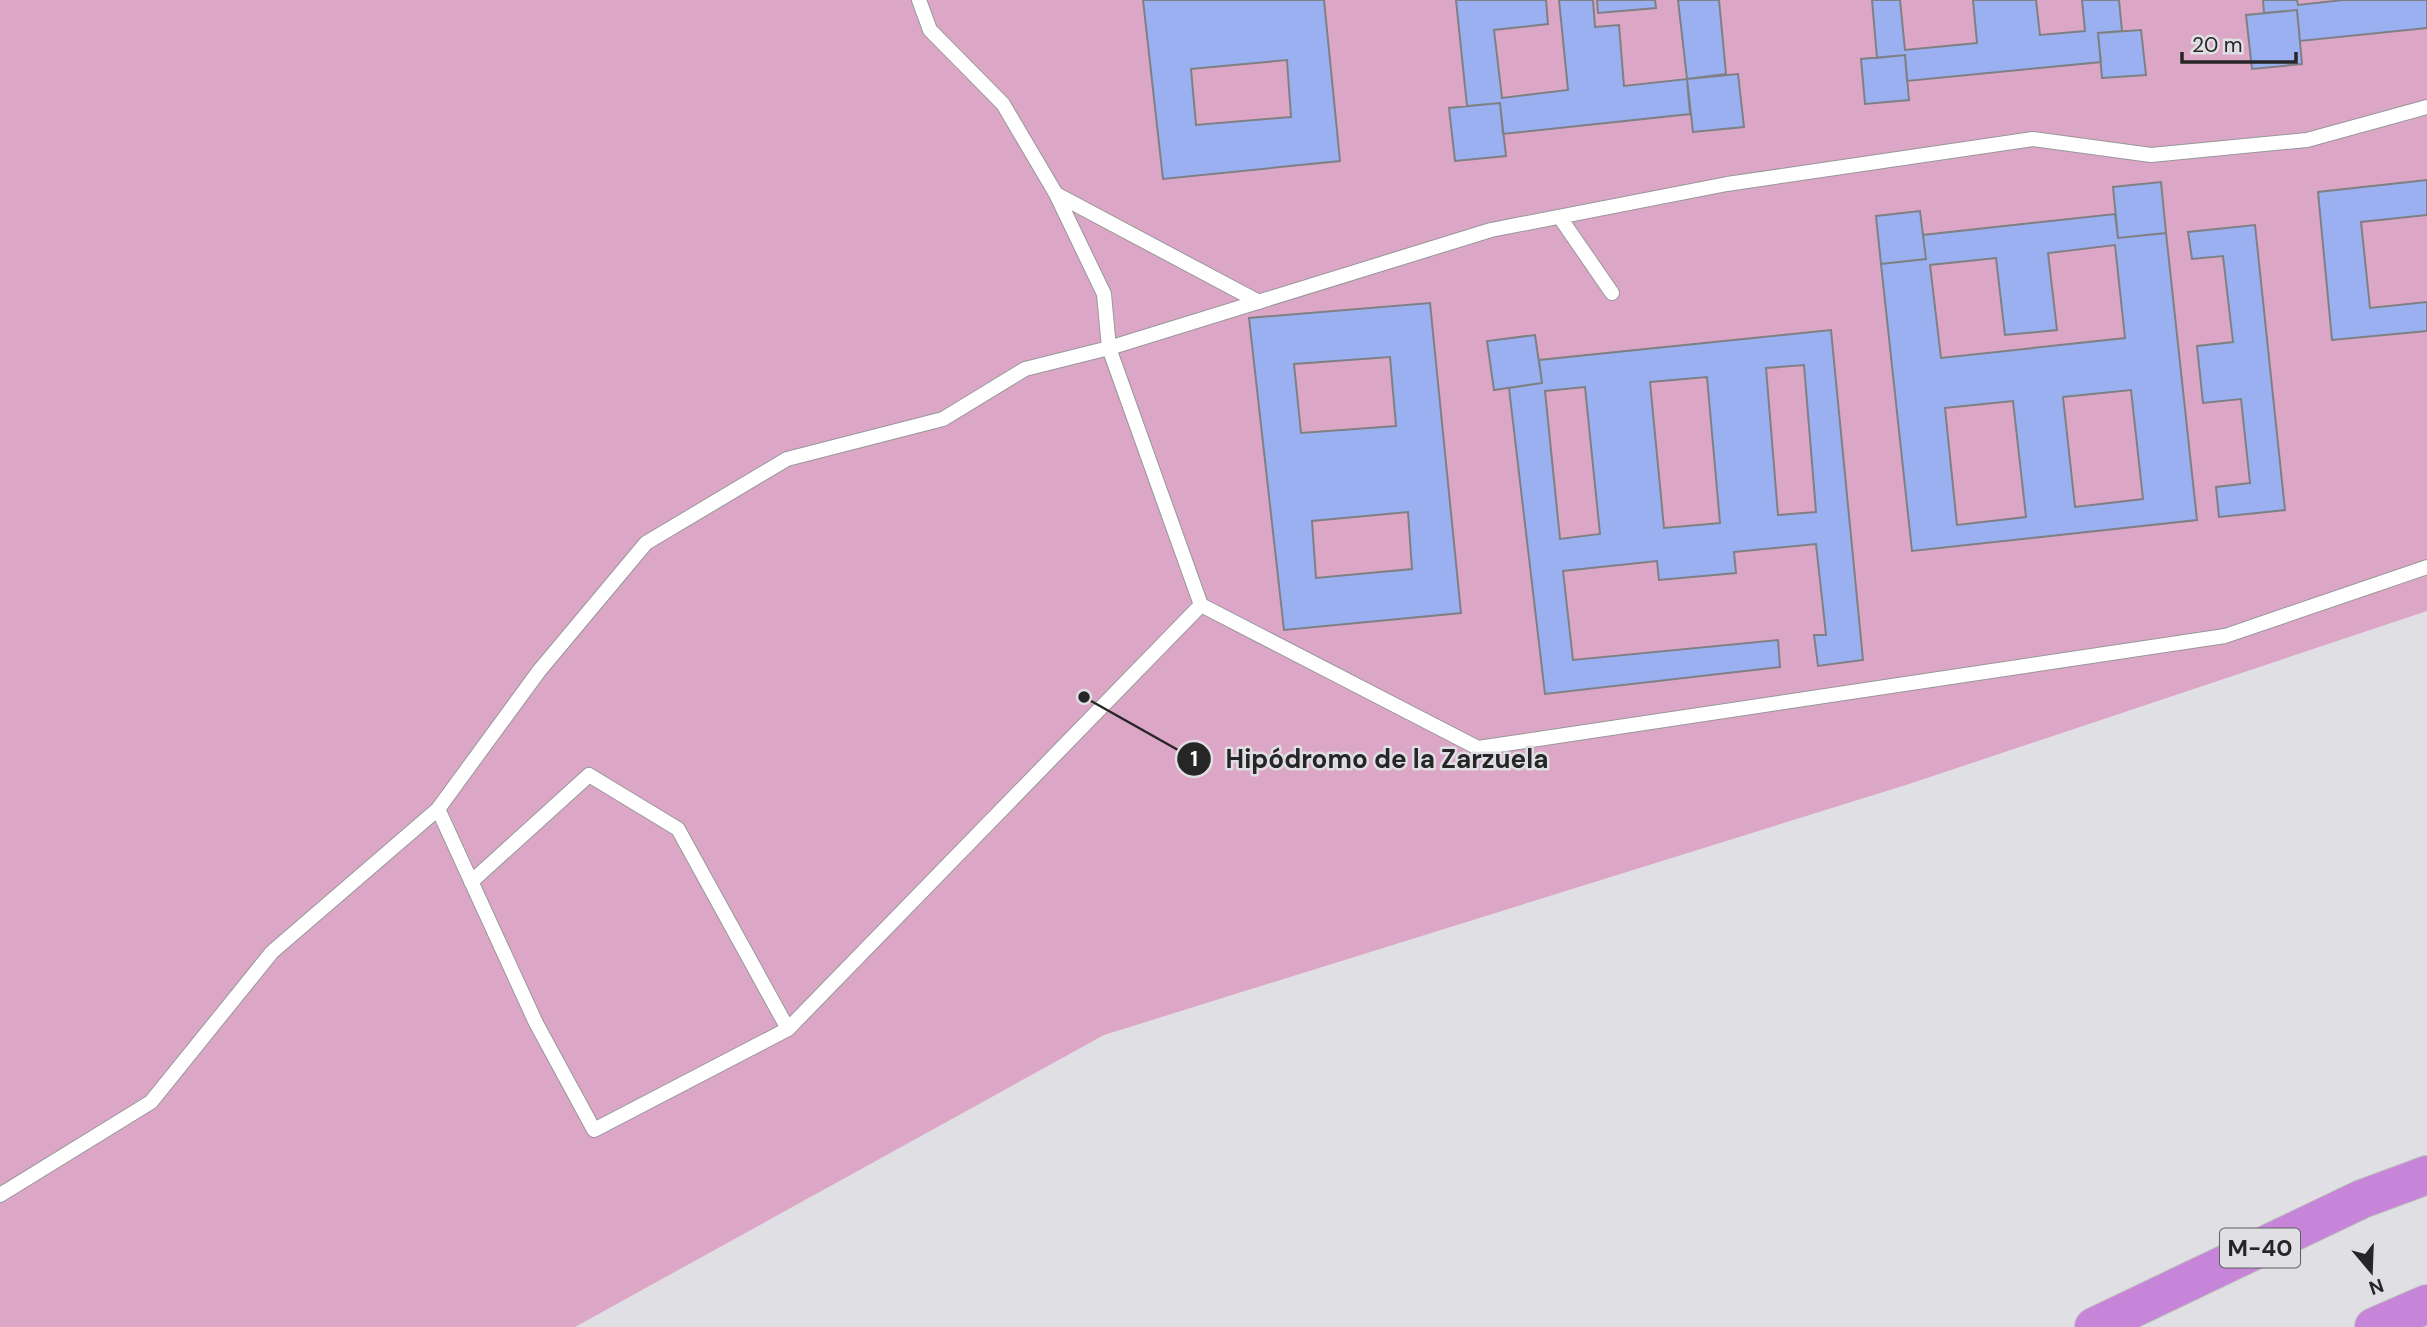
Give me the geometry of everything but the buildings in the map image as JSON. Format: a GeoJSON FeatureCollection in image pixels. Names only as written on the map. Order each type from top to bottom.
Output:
{"type":"FeatureCollection","features":[{"type":"Feature","properties":{"kind":"highway","name":"M-40"},"geometry":{"type":"LineString","coordinates":[[2094,1327],[2362,1199],[2427,1175]]}},
{"type":"Feature","properties":{"kind":"highway"},"geometry":{"type":"LineString","coordinates":[[2374,1327],[2427,1304]]}},
{"type":"Feature","properties":{"kind":"lane"},"geometry":{"type":"LineString","coordinates":[[919,0],[930,30],[1003,104],[1056,194],[1104,294],[1110,348],[1201,605],[1478,748],[2225,636],[2427,568]]}},
{"type":"Feature","properties":{"kind":"lane"},"geometry":{"type":"LineString","coordinates":[[0,1195],[151,1102],[272,952],[438,809],[538,671],[646,543],[787,459],[943,419],[1025,369],[1110,348],[1491,230],[1561,219],[1727,184],[2033,139],[2151,155],[2307,140],[2427,107]]}},
{"type":"Feature","properties":{"kind":"lane"},"geometry":{"type":"LineString","coordinates":[[1056,194],[1259,302]]}},
{"type":"Feature","properties":{"kind":"lane"},"geometry":{"type":"LineString","coordinates":[[1561,219],[1612,293]]}},
{"type":"Feature","properties":{"kind":"lane"},"geometry":{"type":"LineString","coordinates":[[438,809],[536,1023],[594,1130],[788,1029],[1201,605]]}},
{"type":"Feature","properties":{"kind":"lane"},"geometry":{"type":"LineString","coordinates":[[471,882],[589,775],[678,829],[788,1029]]}},
{"type":"Feature","properties":{"kind":"shaded area"},"geometry":{"type":"Polygon","coordinates":[[[0,0],[2427,0],[2427,611],[1909,784],[1104,1035],[575,1327],[0,1327],[0,0]]]}},
{"type":"Feature","properties":{"kind":"place","name":"Hipódromo de la Zarzuela"},"geometry":{"type":"Point","coordinates":[1084,697]}}]}
